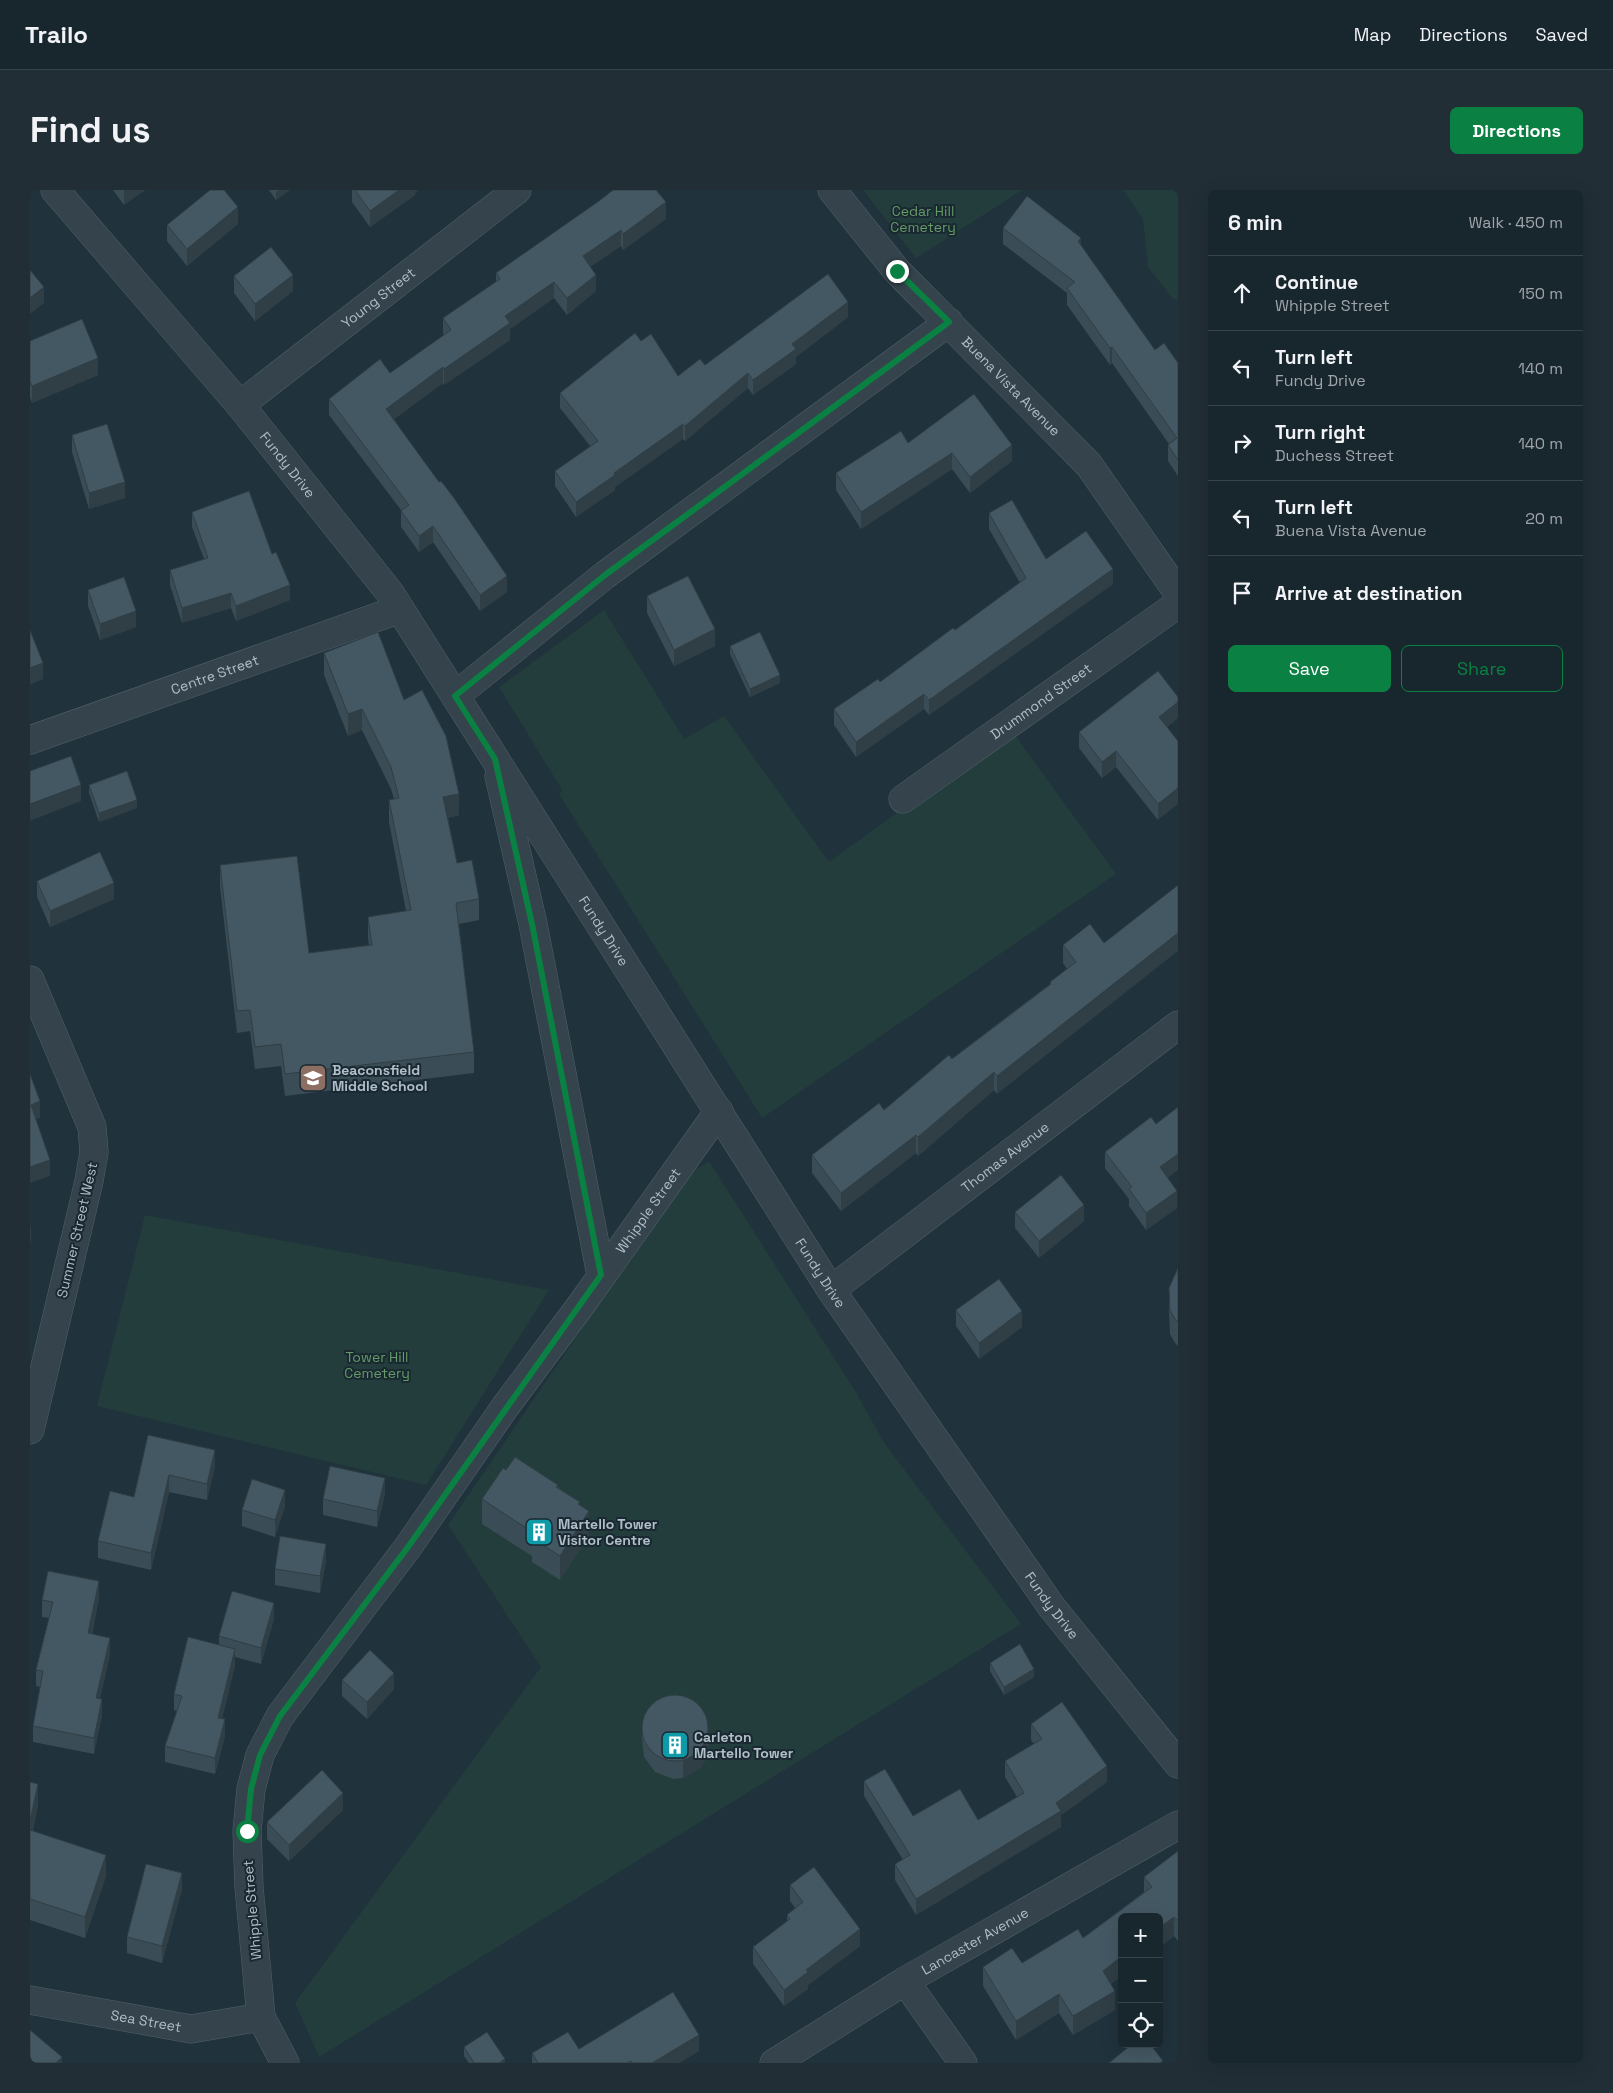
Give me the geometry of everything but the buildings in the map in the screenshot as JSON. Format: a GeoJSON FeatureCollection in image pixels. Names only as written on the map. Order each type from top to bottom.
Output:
{"type":"FeatureCollection","features":[{"type":"Feature","properties":{"kind":"street","name":"Fundy Drive"},"geometry":{"type":"LineString","coordinates":[[55,190],[240,405],[390,593],[831,1290],[1051,1606],[1178,1764]]}},
{"type":"Feature","properties":{"kind":"street","name":"Young Street"},"geometry":{"type":"LineString","coordinates":[[240,405],[516,190]]}},
{"type":"Feature","properties":{"kind":"street","name":"Buena Vista Avenue"},"geometry":{"type":"LineString","coordinates":[[832,190],[897,271],[1089,465],[1178,593]]}},
{"type":"Feature","properties":{"kind":"street"},"geometry":{"type":"LineString","coordinates":[[455,696],[605,575],[949,322]]}},
{"type":"Feature","properties":{"kind":"street","name":"Drummond Street"},"geometry":{"type":"LineString","coordinates":[[903,800],[1178,604]]}},
{"type":"Feature","properties":{"kind":"street","name":"Centre Street"},"geometry":{"type":"LineString","coordinates":[[30,740],[400,609]]}},
{"type":"Feature","properties":{"kind":"street","name":"Fundy Drive"},"geometry":{"type":"LineString","coordinates":[[495,759],[532,924],[601,1275]]}},
{"type":"Feature","properties":{"kind":"street","name":"Summer Street West"},"geometry":{"type":"LineString","coordinates":[[30,980],[90,1122],[94,1152],[89,1181],[30,1430]]}},
{"type":"Feature","properties":{"kind":"street","name":"Thomas Avenue"},"geometry":{"type":"LineString","coordinates":[[831,1290],[1178,1025]]}},
{"type":"Feature","properties":{"kind":"street","name":"Whipple Street"},"geometry":{"type":"LineString","coordinates":[[261,2017],[249,1887],[247,1831],[251,1789],[260,1755],[280,1716],[408,1547],[719,1111]]}},
{"type":"Feature","properties":{"kind":"street","name":"Lancaster Avenue"},"geometry":{"type":"LineString","coordinates":[[774,2063],[905,1982],[1178,1825]]}},
{"type":"Feature","properties":{"kind":"street"},"geometry":{"type":"LineString","coordinates":[[905,1982],[963,2063]]}},
{"type":"Feature","properties":{"kind":"street","name":"Sea Street"},"geometry":{"type":"LineString","coordinates":[[30,2000],[191,2029],[261,2017]]}},
{"type":"Feature","properties":{"kind":"street"},"geometry":{"type":"LineString","coordinates":[[261,2017],[285,2063]]}},
{"type":"Feature","properties":{"kind":"green space","name":"Cedar Hill Cemetery"},"geometry":{"type":"Polygon","coordinates":[[[863,190],[1025,190],[916,258],[863,190]]]}},
{"type":"Feature","properties":{"kind":"green space"},"geometry":{"type":"Polygon","coordinates":[[[1123,190],[1178,190],[1178,300],[1173,299],[1148,267],[1143,219],[1123,190]]]}},
{"type":"Feature","properties":{"kind":"green space"},"geometry":{"type":"Polygon","coordinates":[[[604,610],[684,739],[724,716],[829,862],[1011,730],[1116,874],[762,1118],[559,794],[562,790],[499,687],[604,610]]]}},
{"type":"Feature","properties":{"kind":"green space"},"geometry":{"type":"Polygon","coordinates":[[[709,1161],[857,1394],[885,1444],[1021,1624],[319,2057],[295,2003],[541,1667],[448,1525],[686,1176],[709,1161]]]}},
{"type":"Feature","properties":{"kind":"green space","name":"Tower Hill Cemetery"},"geometry":{"type":"Polygon","coordinates":[[[145,1215],[549,1290],[426,1485],[97,1406],[145,1215]]]}},
{"type":"Feature","properties":{"kind":"place","name":"Beaconsfield Middle School"},"geometry":{"type":"Point","coordinates":[313,1078]}},
{"type":"Feature","properties":{"kind":"place","name":"Martello Tower Visitor Centre"},"geometry":{"type":"Point","coordinates":[539,1532]}},
{"type":"Feature","properties":{"kind":"place","name":"Carleton Martello Tower"},"geometry":{"type":"Point","coordinates":[675,1745]}},
{"type":"Feature","properties":{"kind":"route"},"geometry":{"type":"LineString","coordinates":[[247,1831],[251,1789],[260,1755],[280,1716],[408,1547],[506,1407],[581,1306],[601,1275],[550,1008],[495,759],[455,696],[605,575],[949,322],[897,271]]}}]}
